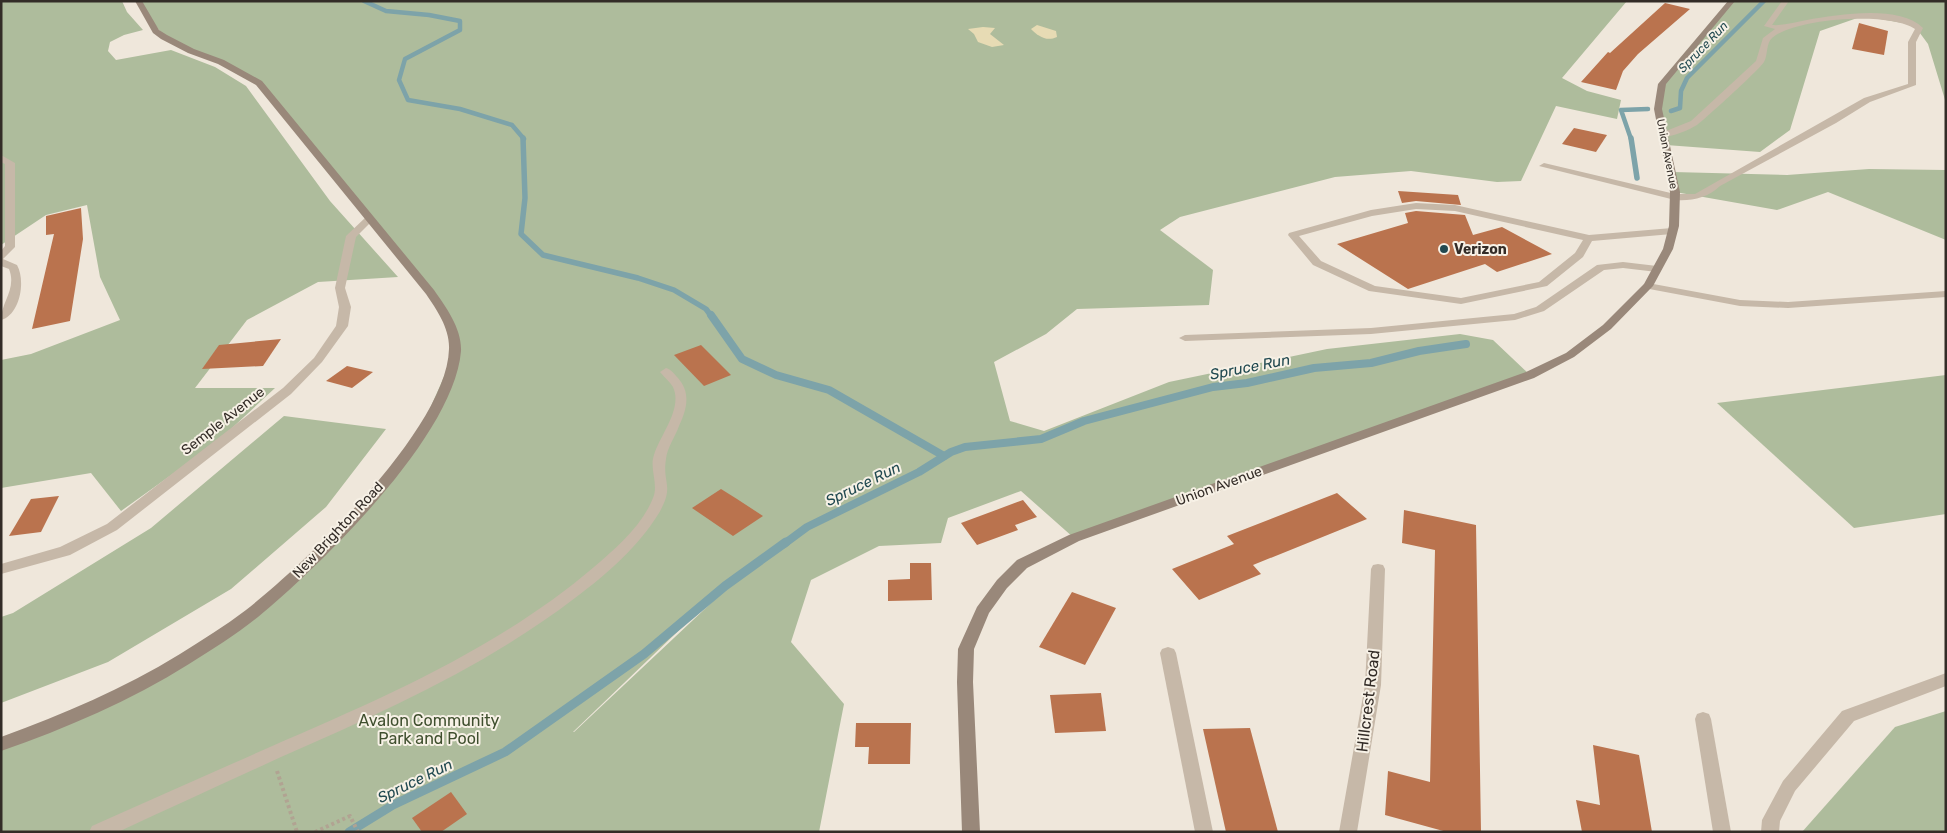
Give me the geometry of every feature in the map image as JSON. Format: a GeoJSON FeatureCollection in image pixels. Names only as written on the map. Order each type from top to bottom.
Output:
{"type":"FeatureCollection","features":[{"type":"Feature","properties":{"kind":"street","name":"New Brighton Road"},"geometry":{"type":"LineString","coordinates":[[1,744],[112,699],[167,668],[250,615],[284,588],[362,510],[416,440],[448,388],[456,352],[453,336],[445,316],[430,292],[259,83],[221,62],[191,51],[164,38],[156,31],[138,1]]}},
{"type":"Feature","properties":{"kind":"street","name":"Union Avenue"},"geometry":{"type":"LineString","coordinates":[[971,832],[965,682],[966,649],[982,610],[1002,584],[1022,564],[1074,538],[1530,375],[1570,355],[1607,327],[1648,286],[1668,249],[1672,231],[1675,197],[1673,172],[1658,109],[1662,84],[1732,1]]}},
{"type":"Feature","properties":{"kind":"street"},"geometry":{"type":"LineString","coordinates":[[1780,29],[1768,26],[1786,1]]}},
{"type":"Feature","properties":{"kind":"street"},"geometry":{"type":"LineString","coordinates":[[1544,166],[1675,197],[1691,198],[1707,194],[1717,184],[1833,121],[1867,100],[1912,85],[1912,42],[1919,28],[1915,24],[1890,17],[1843,18],[1799,23],[1780,29],[1767,38],[1760,62],[1694,123],[1664,135]]}},
{"type":"Feature","properties":{"kind":"street"},"geometry":{"type":"LineString","coordinates":[[1,158],[10,163],[6,203],[10,247],[1,257]]}},
{"type":"Feature","properties":{"kind":"street"},"geometry":{"type":"LineString","coordinates":[[1589,238],[1579,255],[1543,284],[1462,300],[1373,289],[1316,263],[1293,235],[1371,213],[1416,206],[1455,208],[1589,238],[1672,231]]}},
{"type":"Feature","properties":{"kind":"street","name":"Semple Avenue"},"geometry":{"type":"LineString","coordinates":[[1,568],[65,551],[112,527],[287,391],[318,360],[342,326],[346,307],[340,288],[351,236],[370,219]]}},
{"type":"Feature","properties":{"kind":"street"},"geometry":{"type":"LineString","coordinates":[[1,262],[13,267],[16,273],[17,293],[1,317]]}},
{"type":"Feature","properties":{"kind":"street"},"geometry":{"type":"LineString","coordinates":[[1185,338],[1370,330],[1515,317],[1531,314],[1540,309],[1601,267],[1623,265],[1657,269]]}},
{"type":"Feature","properties":{"kind":"street"},"geometry":{"type":"LineString","coordinates":[[1648,286],[1740,303],[1788,305],[1946,294]]}},
{"type":"Feature","properties":{"kind":"street"},"geometry":{"type":"LineString","coordinates":[[98,832],[376,708],[478,655],[526,626],[570,594],[626,547],[643,528],[661,496],[662,484],[658,472],[659,458],[681,402],[679,389],[666,372]]}},
{"type":"Feature","properties":{"kind":"street","name":"Hillcrest Road"},"geometry":{"type":"LineString","coordinates":[[1348,832],[1373,685],[1378,569]]}},
{"type":"Feature","properties":{"kind":"street"},"geometry":{"type":"LineString","coordinates":[[1168,653],[1204,832]]}},
{"type":"Feature","properties":{"kind":"street"},"geometry":{"type":"LineString","coordinates":[[1770,832],[1771,820],[1789,786],[1848,716],[1946,679]]}},
{"type":"Feature","properties":{"kind":"street"},"geometry":{"type":"LineString","coordinates":[[1703,719],[1722,832]]}},
{"type":"Feature","properties":{"kind":"path"},"geometry":{"type":"LineString","coordinates":[[271,755],[297,832]]}},
{"type":"Feature","properties":{"kind":"path"},"geometry":{"type":"LineString","coordinates":[[315,832],[350,816],[358,832]]}},
{"type":"Feature","properties":{"kind":"green space"},"geometry":{"type":"Polygon","coordinates":[[[1,1],[122,1],[127,12],[143,30],[124,35],[110,42],[108,51],[116,60],[171,50],[215,67],[246,86],[330,201],[398,277],[318,282],[247,320],[195,388],[275,388],[216,443],[121,511],[91,473],[1,488],[1,360],[31,354],[120,320],[100,277],[87,205],[46,215],[1,245],[1,1]]]}},
{"type":"Feature","properties":{"kind":"green space","name":"Avalon Community Park and Pool"},"geometry":{"type":"Polygon","coordinates":[[[138,1],[1627,1],[1562,78],[1587,91],[1621,100],[1617,119],[1556,106],[1521,181],[1497,182],[1411,171],[1335,177],[1180,217],[1160,230],[1213,270],[1209,305],[1077,309],[1046,334],[994,362],[1010,421],[1044,431],[1169,382],[1327,349],[1460,334],[1493,340],[1530,375],[1074,538],[1021,491],[948,518],[941,543],[879,546],[811,580],[791,642],[844,704],[819,832],[1,832],[1,744],[112,699],[284,588],[416,440],[455,352],[445,316],[259,83],[164,37],[138,1]],[[742,574],[725,586],[574,732],[742,574]]]}},
{"type":"Feature","properties":{"kind":"green space"},"geometry":{"type":"Polygon","coordinates":[[[1732,1],[1946,1],[1946,103],[1928,44],[1914,25],[1863,16],[1820,31],[1790,130],[1760,152],[1666,145],[1658,109],[1662,84],[1732,1]]]}},
{"type":"Feature","properties":{"kind":"green space"},"geometry":{"type":"Polygon","coordinates":[[[1869,169],[1946,170],[1946,240],[1828,192],[1777,210],[1675,192],[1673,172],[1787,175],[1869,169]]]}},
{"type":"Feature","properties":{"kind":"green space"},"geometry":{"type":"Polygon","coordinates":[[[1946,375],[1946,514],[1854,528],[1717,403],[1946,375]]]}},
{"type":"Feature","properties":{"kind":"green space"},"geometry":{"type":"Polygon","coordinates":[[[284,416],[386,429],[326,507],[231,589],[108,662],[1,703],[1,617],[13,613],[151,528],[284,416]]]}},
{"type":"Feature","properties":{"kind":"green space"},"geometry":{"type":"Polygon","coordinates":[[[1946,711],[1946,832],[1802,832],[1895,727],[1946,711]]]}},
{"type":"Feature","properties":{"kind":"sand"},"geometry":{"type":"Polygon","coordinates":[[[1037,25],[1056,31],[1057,37],[1046,39],[1039,36],[1031,29],[1037,25]]]}},
{"type":"Feature","properties":{"kind":"sand"},"geometry":{"type":"Polygon","coordinates":[[[995,28],[990,34],[1004,45],[992,47],[978,42],[974,34],[968,29],[995,28]]]}},
{"type":"Feature","properties":{"kind":"building"},"geometry":{"type":"Polygon","coordinates":[[[1665,3],[1690,9],[1638,54],[1623,71],[1616,90],[1581,82],[1608,52],[1610,53],[1665,3]]]}},
{"type":"Feature","properties":{"kind":"building"},"geometry":{"type":"Polygon","coordinates":[[[1859,23],[1888,31],[1884,55],[1852,49],[1859,23]]]}},
{"type":"Feature","properties":{"kind":"building"},"geometry":{"type":"Polygon","coordinates":[[[1574,128],[1607,135],[1596,152],[1562,144],[1574,128]]]}},
{"type":"Feature","properties":{"kind":"building"},"geometry":{"type":"Polygon","coordinates":[[[1398,191],[1458,195],[1461,205],[1416,201],[1402,203],[1398,191]]]}},
{"type":"Feature","properties":{"kind":"building"},"geometry":{"type":"Polygon","coordinates":[[[81,208],[83,239],[70,321],[32,329],[54,234],[46,235],[46,216],[81,208]]]}},
{"type":"Feature","properties":{"kind":"building","name":"Verizon"},"geometry":{"type":"Polygon","coordinates":[[[1416,211],[1465,215],[1473,235],[1502,227],[1552,254],[1497,272],[1485,264],[1408,289],[1337,244],[1408,223],[1405,213],[1416,211]]]}},
{"type":"Feature","properties":{"kind":"building"},"geometry":{"type":"Polygon","coordinates":[[[281,339],[263,366],[202,369],[219,345],[281,339]]]}},
{"type":"Feature","properties":{"kind":"building"},"geometry":{"type":"Polygon","coordinates":[[[701,345],[731,375],[704,386],[674,355],[701,345]]]}},
{"type":"Feature","properties":{"kind":"building"},"geometry":{"type":"Polygon","coordinates":[[[347,366],[373,372],[352,388],[326,381],[347,366]]]}},
{"type":"Feature","properties":{"kind":"building"},"geometry":{"type":"Polygon","coordinates":[[[721,489],[763,516],[733,536],[692,508],[721,489]]]}},
{"type":"Feature","properties":{"kind":"building"},"geometry":{"type":"Polygon","coordinates":[[[1337,493],[1367,519],[1253,565],[1261,574],[1199,600],[1172,569],[1234,544],[1227,536],[1337,493]]]}},
{"type":"Feature","properties":{"kind":"building"},"geometry":{"type":"Polygon","coordinates":[[[59,496],[41,532],[9,536],[31,499],[59,496]]]}},
{"type":"Feature","properties":{"kind":"building"},"geometry":{"type":"Polygon","coordinates":[[[1023,500],[1037,517],[1015,525],[1018,530],[977,545],[961,523],[1023,500]]]}},
{"type":"Feature","properties":{"kind":"building"},"geometry":{"type":"Polygon","coordinates":[[[1404,510],[1476,525],[1481,832],[1447,832],[1385,815],[1388,771],[1430,782],[1435,550],[1402,543],[1404,510]]]}},
{"type":"Feature","properties":{"kind":"building"},"geometry":{"type":"Polygon","coordinates":[[[910,563],[931,563],[932,600],[888,601],[888,580],[910,579],[910,563]]]}},
{"type":"Feature","properties":{"kind":"building"},"geometry":{"type":"Polygon","coordinates":[[[1072,592],[1116,608],[1085,665],[1039,647],[1072,592]]]}},
{"type":"Feature","properties":{"kind":"building"},"geometry":{"type":"Polygon","coordinates":[[[1101,693],[1106,731],[1055,733],[1050,695],[1101,693]]]}},
{"type":"Feature","properties":{"kind":"building"},"geometry":{"type":"Polygon","coordinates":[[[856,723],[911,723],[910,764],[868,764],[869,747],[855,747],[856,723]]]}},
{"type":"Feature","properties":{"kind":"building"},"geometry":{"type":"Polygon","coordinates":[[[1250,728],[1278,832],[1226,832],[1203,729],[1250,728]]]}},
{"type":"Feature","properties":{"kind":"building"},"geometry":{"type":"Polygon","coordinates":[[[1593,745],[1639,755],[1652,832],[1582,832],[1576,800],[1600,805],[1593,745]]]}},
{"type":"Feature","properties":{"kind":"building"},"geometry":{"type":"Polygon","coordinates":[[[451,792],[467,814],[441,832],[422,832],[412,818],[451,792]]]}},
{"type":"Feature","properties":{"kind":"waterway"},"geometry":{"type":"LineString","coordinates":[[364,1],[386,11],[429,15],[460,21],[460,30],[405,59],[399,80],[408,100],[460,109],[512,125],[524,139]]}},
{"type":"Feature","properties":{"kind":"waterway","name":"Spruce Run"},"geometry":{"type":"LineString","coordinates":[[1671,111],[1680,108],[1681,91],[1687,78],[1764,1]]}},
{"type":"Feature","properties":{"kind":"waterway","name":"Spruce Run"},"geometry":{"type":"LineString","coordinates":[[1631,139],[1621,110],[1648,109]]}},
{"type":"Feature","properties":{"kind":"waterway"},"geometry":{"type":"LineString","coordinates":[[523,138],[525,198],[521,234],[543,255],[638,278],[674,290],[706,309],[712,317]]}},
{"type":"Feature","properties":{"kind":"waterway","name":"Spruce Run"},"geometry":{"type":"LineString","coordinates":[[1631,138],[1637,178]]}},
{"type":"Feature","properties":{"kind":"waterway"},"geometry":{"type":"LineString","coordinates":[[711,315],[742,359],[776,375],[829,390],[944,456]]}},
{"type":"Feature","properties":{"kind":"waterway","name":"Spruce Run"},"geometry":{"type":"LineString","coordinates":[[784,544],[807,527],[919,472],[951,452],[965,447],[1041,439],[1084,421],[1213,387],[1247,383],[1314,368],[1371,363],[1419,351],[1466,344]]}},
{"type":"Feature","properties":{"kind":"waterway","name":"Spruce Run"},"geometry":{"type":"LineString","coordinates":[[349,832],[393,805],[505,752],[644,654],[725,586],[786,542]]}},
{"type":"Feature","properties":{"kind":"place","name":"Verizon"},"geometry":{"type":"Point","coordinates":[1444,249]}}]}
